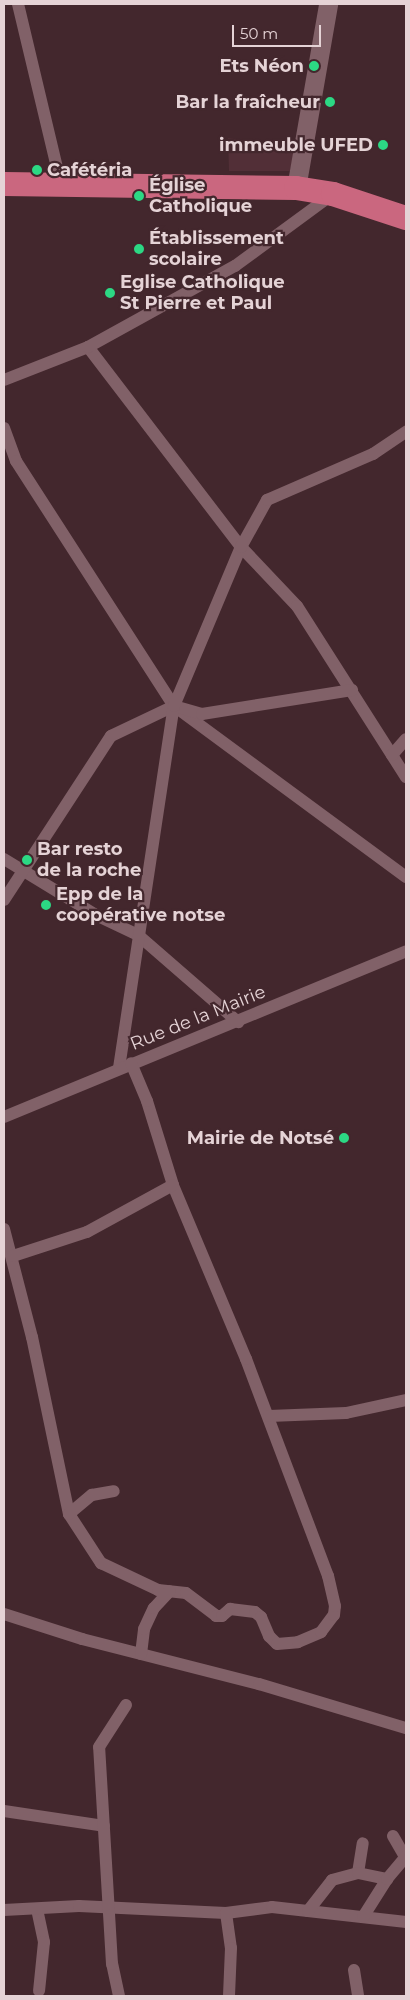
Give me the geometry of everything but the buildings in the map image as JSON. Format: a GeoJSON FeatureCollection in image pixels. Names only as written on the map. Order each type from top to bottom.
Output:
{"type":"FeatureCollection","features":[{"type":"Feature","properties":{"kind":"highway"},"geometry":{"type":"LineString","coordinates":[[4,184],[296,188],[333,194],[406,218]]}},
{"type":"Feature","properties":{"kind":"main road"},"geometry":{"type":"LineString","coordinates":[[296,188],[328,4]]}},
{"type":"Feature","properties":{"kind":"street"},"geometry":{"type":"LineString","coordinates":[[18,4],[61,184]]}},
{"type":"Feature","properties":{"kind":"street"},"geometry":{"type":"LineString","coordinates":[[4,380],[88,348],[235,266],[333,194]]}},
{"type":"Feature","properties":{"kind":"street"},"geometry":{"type":"LineString","coordinates":[[88,348],[241,547],[297,606],[406,777]]}},
{"type":"Feature","properties":{"kind":"street"},"geometry":{"type":"LineString","coordinates":[[4,428],[16,461],[174,706],[406,877]]}},
{"type":"Feature","properties":{"kind":"street"},"geometry":{"type":"LineString","coordinates":[[4,1229],[12,1256],[69,1514],[100,1563],[158,1590],[186,1593],[216,1616],[230,1609],[255,1612],[261,1617],[269,1636],[277,1644],[298,1642],[316,1635],[334,1615],[335,1606],[328,1576],[269,1416],[173,1185],[147,1101],[125,1065],[138,935],[174,706],[241,547],[267,500],[373,454],[406,432]]}},
{"type":"Feature","properties":{"kind":"street"},"geometry":{"type":"LineString","coordinates":[[4,900],[111,736],[174,706],[202,714],[352,690]]}},
{"type":"Feature","properties":{"kind":"street"},"geometry":{"type":"LineString","coordinates":[[392,755],[406,739]]}},
{"type":"Feature","properties":{"kind":"street"},"geometry":{"type":"LineString","coordinates":[[4,859],[24,868],[94,914],[138,935],[238,1022]]}},
{"type":"Feature","properties":{"kind":"street","name":"Rue de la Mairie"},"geometry":{"type":"LineString","coordinates":[[4,1117],[125,1065],[238,1022],[406,951]]}},
{"type":"Feature","properties":{"kind":"street"},"geometry":{"type":"LineString","coordinates":[[12,1256],[87,1232],[173,1185]]}},
{"type":"Feature","properties":{"kind":"street"},"geometry":{"type":"LineString","coordinates":[[269,1416],[346,1413],[406,1400]]}},
{"type":"Feature","properties":{"kind":"street"},"geometry":{"type":"LineString","coordinates":[[69,1514],[92,1495],[114,1491]]}},
{"type":"Feature","properties":{"kind":"street"},"geometry":{"type":"LineString","coordinates":[[141,1654],[144,1629],[154,1608],[170,1591]]}},
{"type":"Feature","properties":{"kind":"street"},"geometry":{"type":"LineString","coordinates":[[4,1614],[141,1654],[259,1684],[406,1728]]}},
{"type":"Feature","properties":{"kind":"street"},"geometry":{"type":"LineString","coordinates":[[119,1996],[112,1964],[99,1747],[126,1706]]}},
{"type":"Feature","properties":{"kind":"street"},"geometry":{"type":"LineString","coordinates":[[4,1811],[104,1826]]}},
{"type":"Feature","properties":{"kind":"street"},"geometry":{"type":"LineString","coordinates":[[363,1917],[386,1879],[406,1857],[393,1836]]}},
{"type":"Feature","properties":{"kind":"street"},"geometry":{"type":"LineString","coordinates":[[358,1873],[363,1843]]}},
{"type":"Feature","properties":{"kind":"street"},"geometry":{"type":"LineString","coordinates":[[308,1911],[332,1880],[358,1873],[386,1879]]}},
{"type":"Feature","properties":{"kind":"street"},"geometry":{"type":"LineString","coordinates":[[4,1910],[109,1907],[226,1913],[272,1907],[406,1922]]}},
{"type":"Feature","properties":{"kind":"street"},"geometry":{"type":"LineString","coordinates":[[37,1909],[44,1942],[39,1991]]}},
{"type":"Feature","properties":{"kind":"street"},"geometry":{"type":"LineString","coordinates":[[226,1913],[231,1948],[229,1996]]}},
{"type":"Feature","properties":{"kind":"street"},"geometry":{"type":"LineString","coordinates":[[354,1970],[358,1996]]}},
{"type":"Feature","properties":{"kind":"shaded area"},"geometry":{"type":"Polygon","coordinates":[[[228,138],[295,148],[290,171],[229,171],[228,138]]]}},
{"type":"Feature","properties":{"kind":"place","name":"Ets Néon"},"geometry":{"type":"Point","coordinates":[314,66]}},
{"type":"Feature","properties":{"kind":"place","name":"Bar la fraîcheur"},"geometry":{"type":"Point","coordinates":[330,102]}},
{"type":"Feature","properties":{"kind":"place","name":"immeuble UFED"},"geometry":{"type":"Point","coordinates":[383,145]}},
{"type":"Feature","properties":{"kind":"place","name":"Cafétéria"},"geometry":{"type":"Point","coordinates":[37,170]}},
{"type":"Feature","properties":{"kind":"place","name":"Église Catholique"},"geometry":{"type":"Point","coordinates":[139,196]}},
{"type":"Feature","properties":{"kind":"place","name":"Établissement scolaire"},"geometry":{"type":"Point","coordinates":[139,249]}},
{"type":"Feature","properties":{"kind":"place","name":"Eglise Catholique St Pierre et Paul"},"geometry":{"type":"Point","coordinates":[110,293]}},
{"type":"Feature","properties":{"kind":"place","name":"Bar resto de la roche"},"geometry":{"type":"Point","coordinates":[27,860]}},
{"type":"Feature","properties":{"kind":"place","name":"Epp de la coopérative notse"},"geometry":{"type":"Point","coordinates":[46,905]}},
{"type":"Feature","properties":{"kind":"place","name":"Mairie de Notsé"},"geometry":{"type":"Point","coordinates":[344,1138]}}]}
